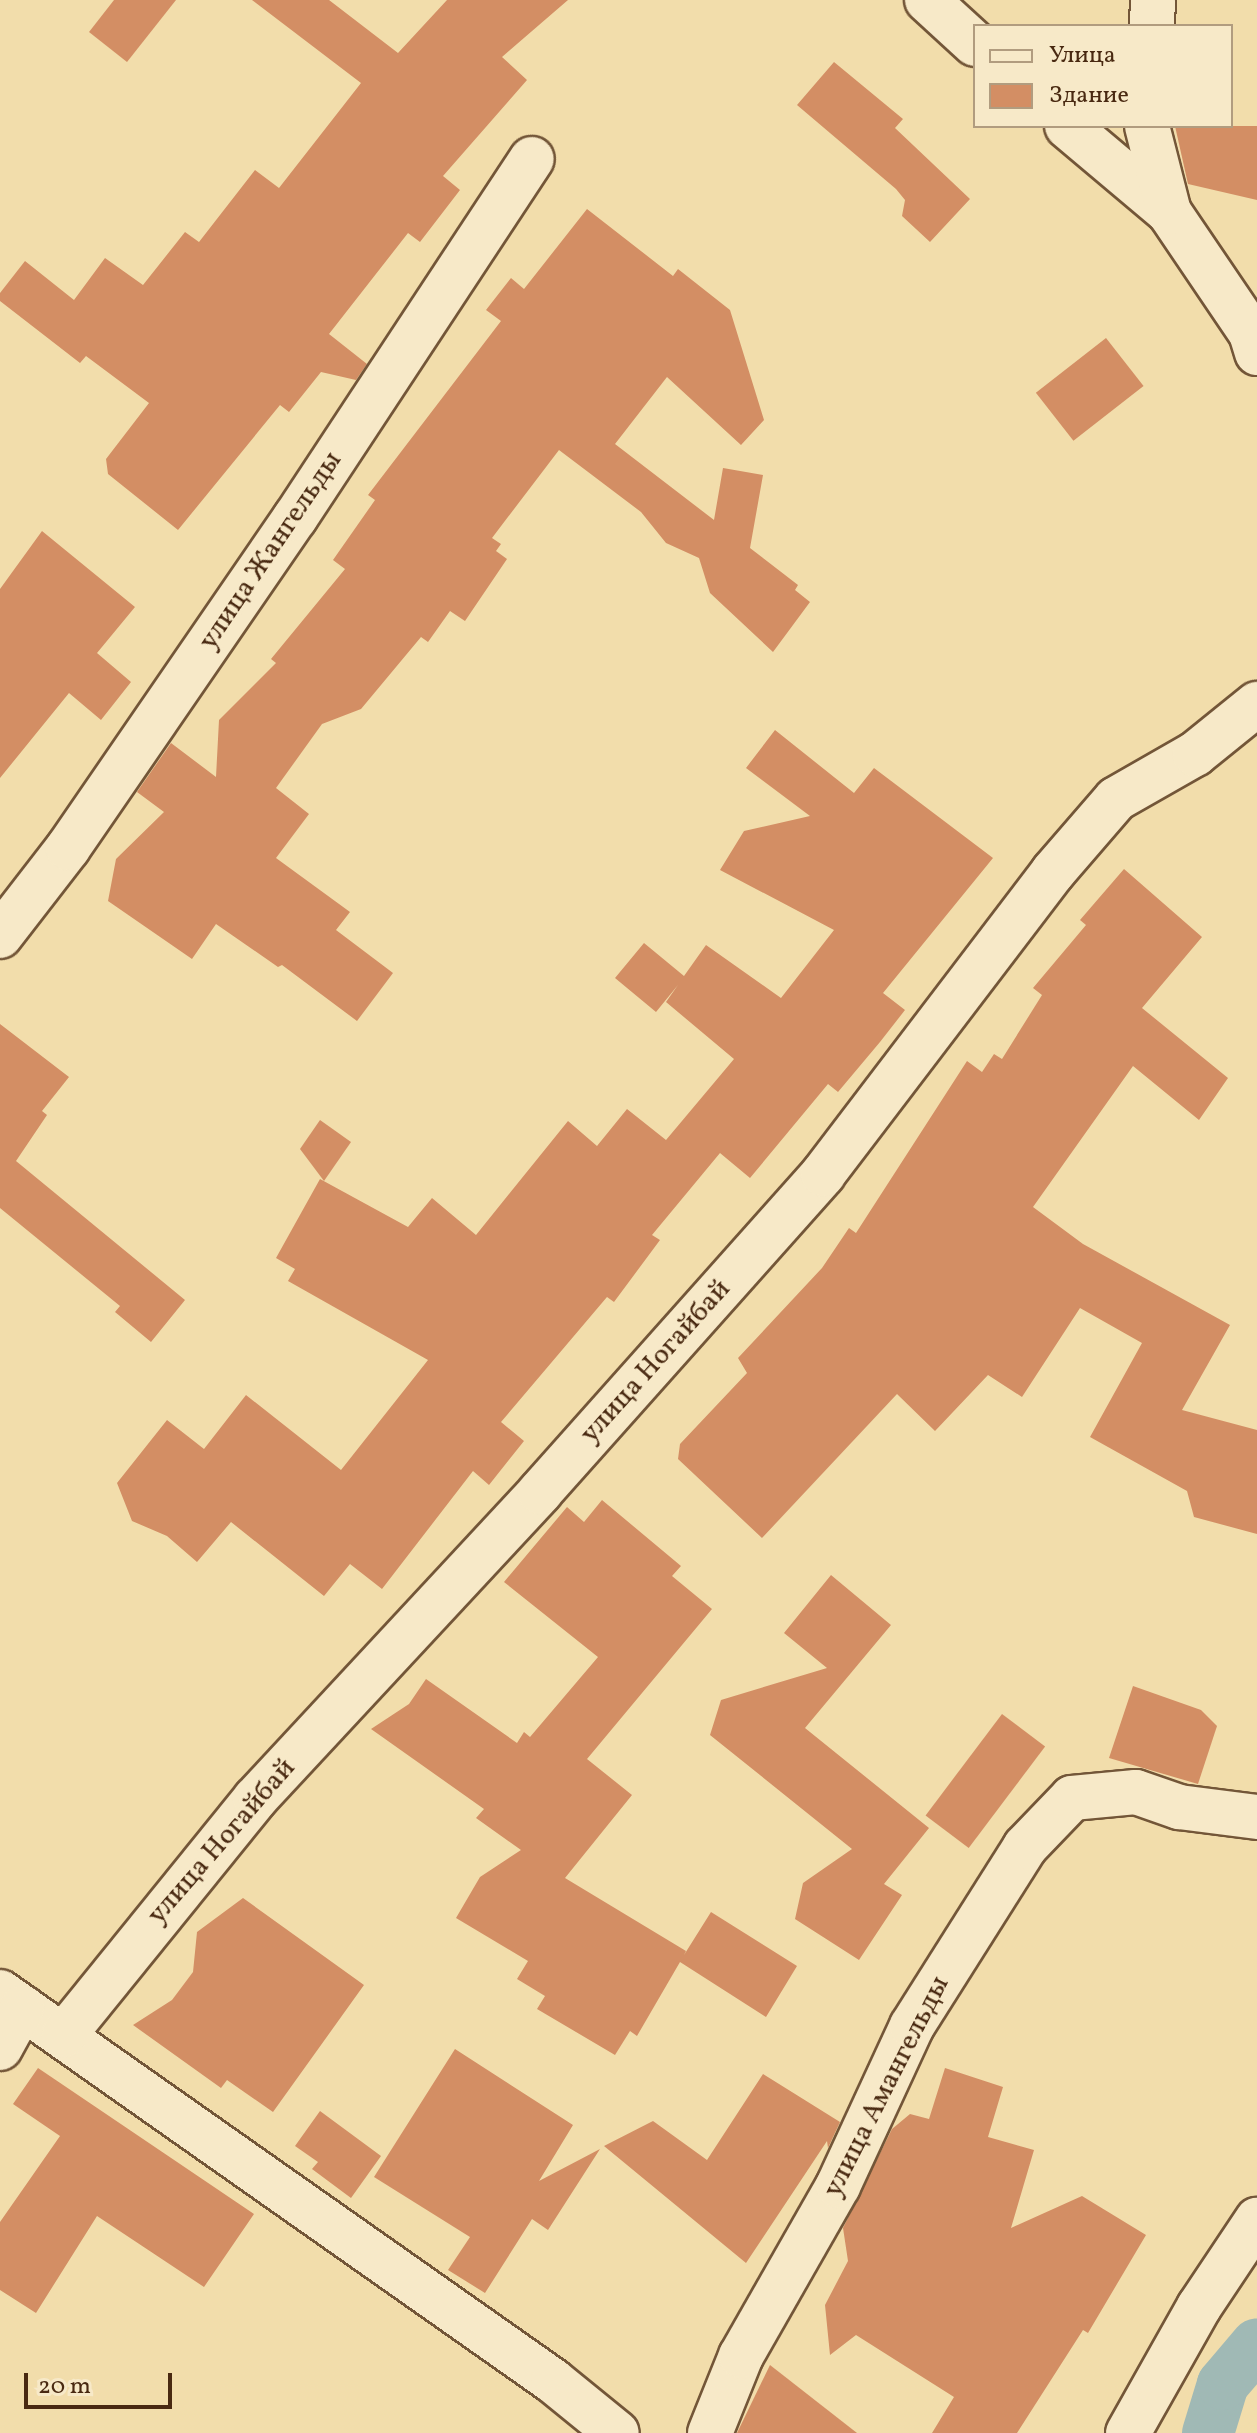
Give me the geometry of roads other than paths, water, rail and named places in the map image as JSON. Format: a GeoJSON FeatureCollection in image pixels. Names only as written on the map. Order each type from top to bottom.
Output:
{"type":"FeatureCollection","features":[{"type":"Feature","properties":{"kind":"street"},"geometry":{"type":"LineString","coordinates":[[927,0],[973,42]]}},
{"type":"Feature","properties":{"kind":"street"},"geometry":{"type":"LineString","coordinates":[[1152,24],[1153,0]]}},
{"type":"Feature","properties":{"kind":"street"},"geometry":{"type":"LineString","coordinates":[[1069,128],[1169,212],[1251,333],[1257,353]]}},
{"type":"Feature","properties":{"kind":"street"},"geometry":{"type":"LineString","coordinates":[[1148,128],[1169,212]]}},
{"type":"Feature","properties":{"kind":"street","name":"улица Жангельды"},"geometry":{"type":"LineString","coordinates":[[0,936],[68,848],[295,518],[532,159]]}},
{"type":"Feature","properties":{"kind":"street","name":"улица Ногайбай"},"geometry":{"type":"LineString","coordinates":[[64,2035],[255,1799],[540,1492],[823,1174],[1053,872],[1116,799],[1195,754],[1257,704]]}},
{"type":"Feature","properties":{"kind":"street","name":"улица Амангельды"},"geometry":{"type":"LineString","coordinates":[[710,2433],[741,2356],[838,2186],[912,2026],[1025,1847],[1072,1798],[1136,1792],[1179,1807],[1257,1817]]}},
{"type":"Feature","properties":{"kind":"street"},"geometry":{"type":"LineString","coordinates":[[0,2048],[11,2000],[553,2381],[617,2433]]}},
{"type":"Feature","properties":{"kind":"street"},"geometry":{"type":"LineString","coordinates":[[1128,2433],[1199,2307],[1257,2220]]}},
{"type":"Feature","properties":{"kind":"waterway"},"geometry":{"type":"LineString","coordinates":[[1208,2433],[1223,2384],[1257,2344]]}}]}
